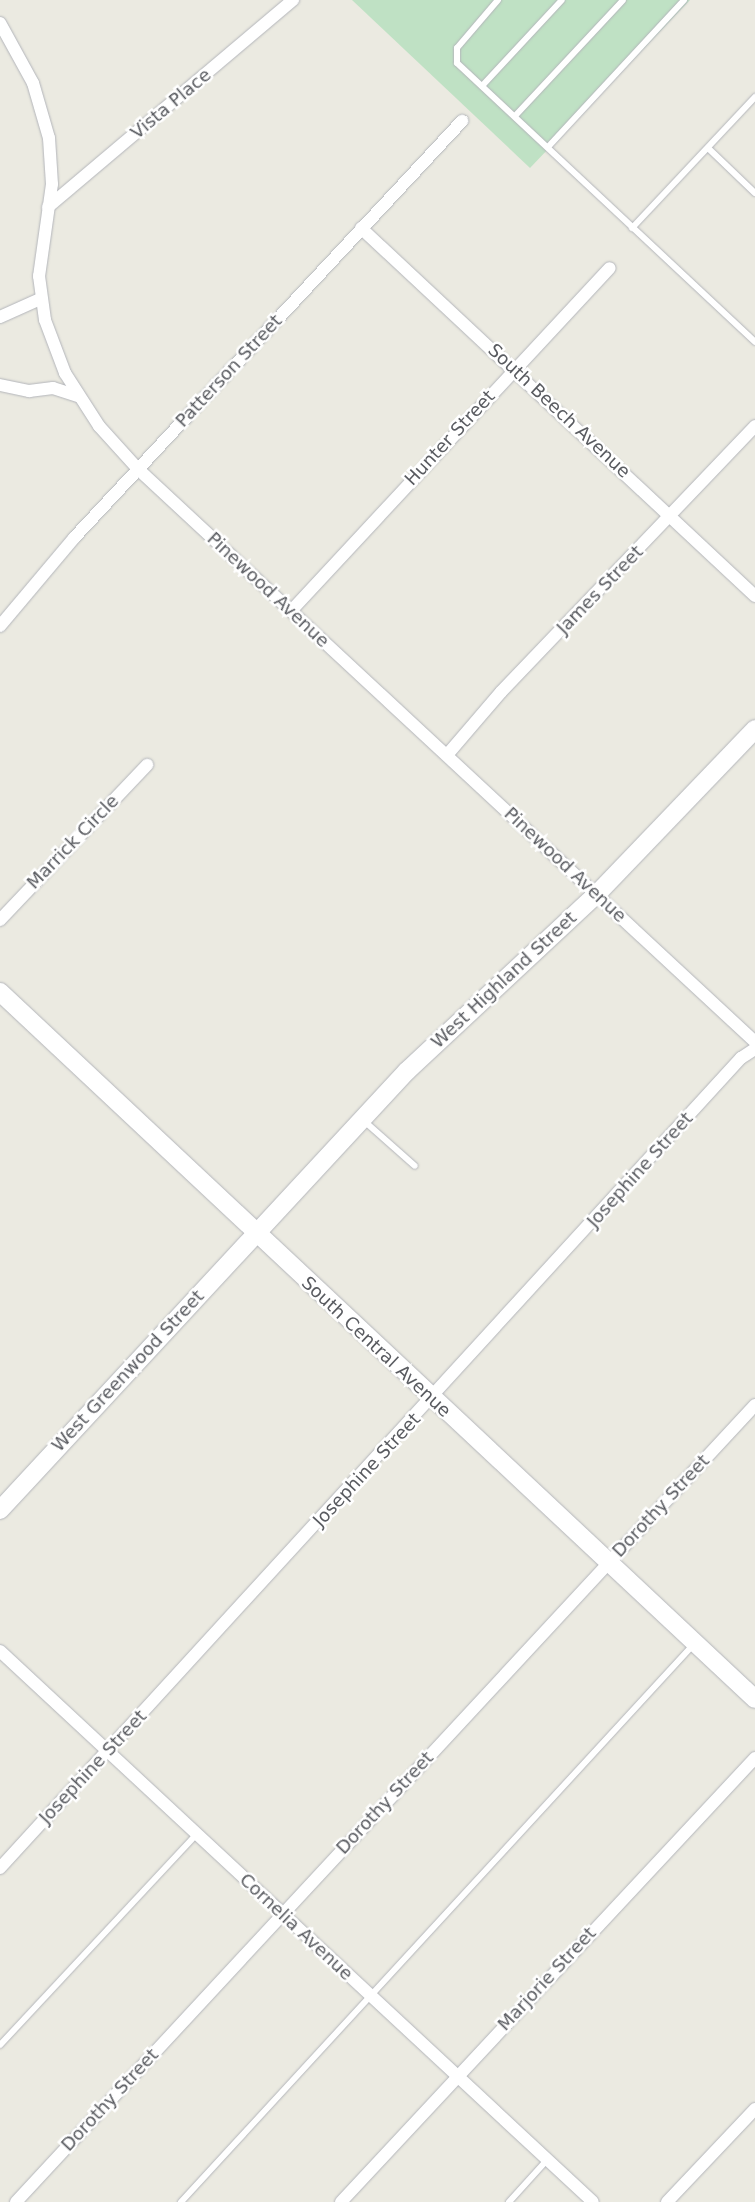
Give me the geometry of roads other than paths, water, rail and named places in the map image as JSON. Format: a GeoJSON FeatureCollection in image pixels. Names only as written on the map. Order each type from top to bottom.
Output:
{"type":"FeatureCollection","features":[{"type":"Feature","properties":{"kind":"street","name":"Vista Place"},"geometry":{"type":"LineString","coordinates":[[48,207],[293,0]]}},
{"type":"Feature","properties":{"kind":"street","name":"Pinewood Avenue"},"geometry":{"type":"LineString","coordinates":[[0,23],[22,59],[42,112],[52,167],[39,276],[40,299],[52,341],[78,396],[138,469],[755,1042]]}},
{"type":"Feature","properties":{"kind":"street","name":"Patterson Street"},"geometry":{"type":"LineString","coordinates":[[0,626],[138,469],[462,121]]}},
{"type":"Feature","properties":{"kind":"street","name":"South Beech Avenue"},"geometry":{"type":"LineString","coordinates":[[361,228],[755,596]]}},
{"type":"Feature","properties":{"kind":"street","name":"Hunter Street"},"geometry":{"type":"LineString","coordinates":[[291,610],[513,368],[610,268]]}},
{"type":"Feature","properties":{"kind":"street"},"geometry":{"type":"LineString","coordinates":[[0,316],[40,299]]}},
{"type":"Feature","properties":{"kind":"street"},"geometry":{"type":"LineString","coordinates":[[0,385],[29,391],[53,388],[78,396]]}},
{"type":"Feature","properties":{"kind":"street","name":"James Street"},"geometry":{"type":"LineString","coordinates":[[447,755],[501,692],[755,426]]}},
{"type":"Feature","properties":{"kind":"street","name":"West Highland Street"},"geometry":{"type":"LineString","coordinates":[[255,1233],[449,1028],[596,895],[755,729]]}},
{"type":"Feature","properties":{"kind":"street","name":"Marrick Circle"},"geometry":{"type":"LineString","coordinates":[[0,920],[147,765]]}},
{"type":"Feature","properties":{"kind":"street","name":"South Central Avenue"},"geometry":{"type":"LineString","coordinates":[[0,992],[432,1399],[755,1698]]}},
{"type":"Feature","properties":{"kind":"street","name":"Josephine Street"},"geometry":{"type":"LineString","coordinates":[[0,1868],[432,1399],[741,1058],[755,1049]]}},
{"type":"Feature","properties":{"kind":"street","name":"West Greenwood Street"},"geometry":{"type":"LineString","coordinates":[[0,1510],[255,1233]]}},
{"type":"Feature","properties":{"kind":"street","name":"Dorothy Street"},"geometry":{"type":"LineString","coordinates":[[16,2202],[755,1405]]}},
{"type":"Feature","properties":{"kind":"street","name":"Cornelia Avenue"},"geometry":{"type":"LineString","coordinates":[[0,1651],[593,2202]]}},
{"type":"Feature","properties":{"kind":"street","name":"Marjorie Street"},"geometry":{"type":"LineString","coordinates":[[341,2202],[755,1758]]}},
{"type":"Feature","properties":{"kind":"street"},"geometry":{"type":"LineString","coordinates":[[667,2202],[755,2109]]}},
{"type":"Feature","properties":{"kind":"lane"},"geometry":{"type":"LineString","coordinates":[[498,0],[457,48],[457,63],[755,342]]}},
{"type":"Feature","properties":{"kind":"lane"},"geometry":{"type":"LineString","coordinates":[[482,86],[562,0]]}},
{"type":"Feature","properties":{"kind":"lane"},"geometry":{"type":"LineString","coordinates":[[514,116],[623,0]]}},
{"type":"Feature","properties":{"kind":"lane"},"geometry":{"type":"LineString","coordinates":[[548,147],[684,0]]}},
{"type":"Feature","properties":{"kind":"lane"},"geometry":{"type":"LineString","coordinates":[[632,228],[755,97]]}},
{"type":"Feature","properties":{"kind":"lane"},"geometry":{"type":"LineString","coordinates":[[708,148],[755,193]]}},
{"type":"Feature","properties":{"kind":"lane"},"geometry":{"type":"LineString","coordinates":[[362,1119],[415,1166]]}},
{"type":"Feature","properties":{"kind":"lane"},"geometry":{"type":"LineString","coordinates":[[181,2202],[695,1643]]}},
{"type":"Feature","properties":{"kind":"lane"},"geometry":{"type":"LineString","coordinates":[[0,2045],[197,1834]]}},
{"type":"Feature","properties":{"kind":"lane"},"geometry":{"type":"LineString","coordinates":[[509,2202],[547,2160]]}}]}
